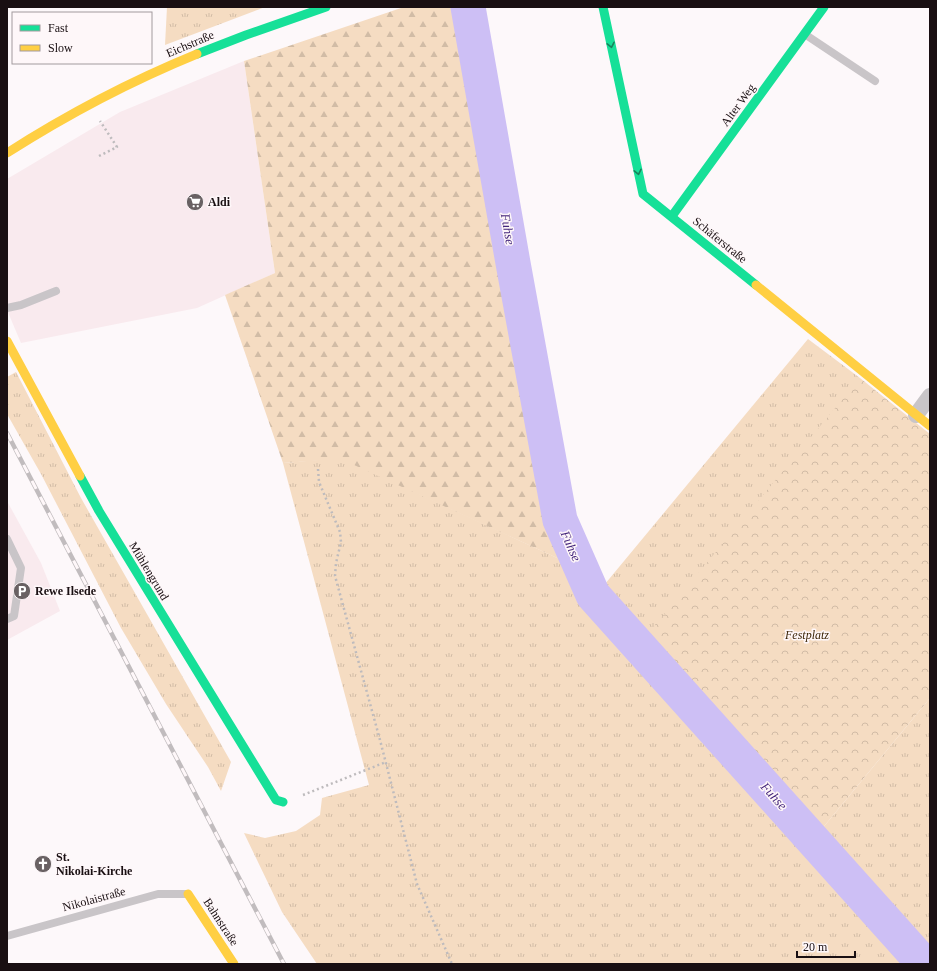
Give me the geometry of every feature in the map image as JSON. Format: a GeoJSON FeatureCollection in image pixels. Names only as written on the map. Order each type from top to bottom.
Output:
{"type":"FeatureCollection","features":[{"type":"Feature","properties":{"kind":"street","name":"Eichstraße"},"geometry":{"type":"LineString","coordinates":[[7,153],[23,142],[90,104],[157,72],[234,39],[326,7]]}},
{"type":"Feature","properties":{"kind":"street","name":"Schäferstraße"},"geometry":{"type":"LineString","coordinates":[[603,7],[642,194],[672,216],[930,426]]}},
{"type":"Feature","properties":{"kind":"street","name":"Alter Weg"},"geometry":{"type":"LineString","coordinates":[[672,216],[824,7]]}},
{"type":"Feature","properties":{"kind":"street","name":"Mühlengrund"},"geometry":{"type":"LineString","coordinates":[[7,341],[99,511],[276,800],[283,802]]}},
{"type":"Feature","properties":{"kind":"street"},"geometry":{"type":"LineString","coordinates":[[916,415],[930,396]]}},
{"type":"Feature","properties":{"kind":"street","name":"Bahnstraße"},"geometry":{"type":"LineString","coordinates":[[188,894],[234,964]]}},
{"type":"Feature","properties":{"kind":"lane"},"geometry":{"type":"LineString","coordinates":[[804,34],[875,81]]}},
{"type":"Feature","properties":{"kind":"lane"},"geometry":{"type":"LineString","coordinates":[[7,308],[21,305],[56,291]]}},
{"type":"Feature","properties":{"kind":"lane"},"geometry":{"type":"LineString","coordinates":[[7,539],[21,568],[14,616],[7,619]]}},
{"type":"Feature","properties":{"kind":"lane","name":"Nikolaistraße"},"geometry":{"type":"LineString","coordinates":[[7,936],[158,894],[188,894]]}},
{"type":"Feature","properties":{"kind":"path"},"geometry":{"type":"LineString","coordinates":[[90,104],[117,147],[99,156]]}},
{"type":"Feature","properties":{"kind":"path"},"geometry":{"type":"LineString","coordinates":[[318,469],[320,482],[340,532],[341,542],[336,562],[335,576],[418,884],[452,964]]}},
{"type":"Feature","properties":{"kind":"path"},"geometry":{"type":"LineString","coordinates":[[283,802],[386,762]]}},
{"type":"Feature","properties":{"kind":"shaded area"},"geometry":{"type":"Polygon","coordinates":[[[244,61],[275,273],[197,308],[21,343],[7,310],[7,179],[120,112],[244,61]]]}},
{"type":"Feature","properties":{"kind":"shaded area"},"geometry":{"type":"Polygon","coordinates":[[[7,501],[41,563],[60,611],[7,640],[7,501]]]}},
{"type":"Feature","properties":{"kind":"green space"},"geometry":{"type":"Polygon","coordinates":[[[167,7],[265,7],[165,45],[167,7]]]}},
{"type":"Feature","properties":{"kind":"green space"},"geometry":{"type":"Polygon","coordinates":[[[404,7],[473,7],[569,520],[592,574],[341,459],[283,463],[225,295],[275,273],[244,61],[404,7]]]}},
{"type":"Feature","properties":{"kind":"green space"},"geometry":{"type":"Polygon","coordinates":[[[808,339],[860,378],[821,830],[930,698],[930,964],[317,964],[282,912],[244,833],[265,838],[296,831],[320,815],[322,798],[369,785],[283,463],[341,458],[592,574],[600,590],[808,339]]]}},
{"type":"Feature","properties":{"kind":"green space"},"geometry":{"type":"Polygon","coordinates":[[[16,372],[81,498],[231,762],[221,791],[208,767],[166,704],[121,628],[41,474],[7,414],[7,377],[16,372]]]}},
{"type":"Feature","properties":{"kind":"green space","name":"Festplatz"},"geometry":{"type":"Polygon","coordinates":[[[860,378],[930,434],[930,698],[821,830],[643,640],[860,378]]]}},
{"type":"Feature","properties":{"kind":"waterway","name":"Fuhse"},"geometry":{"type":"LineString","coordinates":[[468,7],[560,520],[593,595],[924,964]]}},
{"type":"Feature","properties":{"kind":"railway"},"geometry":{"type":"LineString","coordinates":[[7,433],[284,964]]}},
{"type":"Feature","properties":{"kind":"traffic: fast"},"geometry":{"type":"LineString","coordinates":[[197,54],[326,7]]}},
{"type":"Feature","properties":{"kind":"traffic: fast"},"geometry":{"type":"LineString","coordinates":[[603,7],[643,194],[756,285]]}},
{"type":"Feature","properties":{"kind":"traffic: fast"},"geometry":{"type":"LineString","coordinates":[[672,216],[824,7]]}},
{"type":"Feature","properties":{"kind":"traffic: fast"},"geometry":{"type":"LineString","coordinates":[[80,476],[99,511],[276,800],[283,802]]}},
{"type":"Feature","properties":{"kind":"traffic: slow"},"geometry":{"type":"LineString","coordinates":[[7,153],[100,99],[148,75],[197,54]]}},
{"type":"Feature","properties":{"kind":"traffic: slow"},"geometry":{"type":"LineString","coordinates":[[756,285],[930,426]]}},
{"type":"Feature","properties":{"kind":"traffic: slow"},"geometry":{"type":"LineString","coordinates":[[7,341],[80,476]]}},
{"type":"Feature","properties":{"kind":"traffic: slow"},"geometry":{"type":"LineString","coordinates":[[188,894],[234,964]]}},
{"type":"Feature","properties":{"kind":"place","name":"Aldi"},"geometry":{"type":"Point","coordinates":[195,202]}},
{"type":"Feature","properties":{"kind":"place","name":"Rewe Ilsede"},"geometry":{"type":"Point","coordinates":[22,591]}},
{"type":"Feature","properties":{"kind":"place","name":"St. Nikolai-Kirche"},"geometry":{"type":"Point","coordinates":[43,864]}}]}
